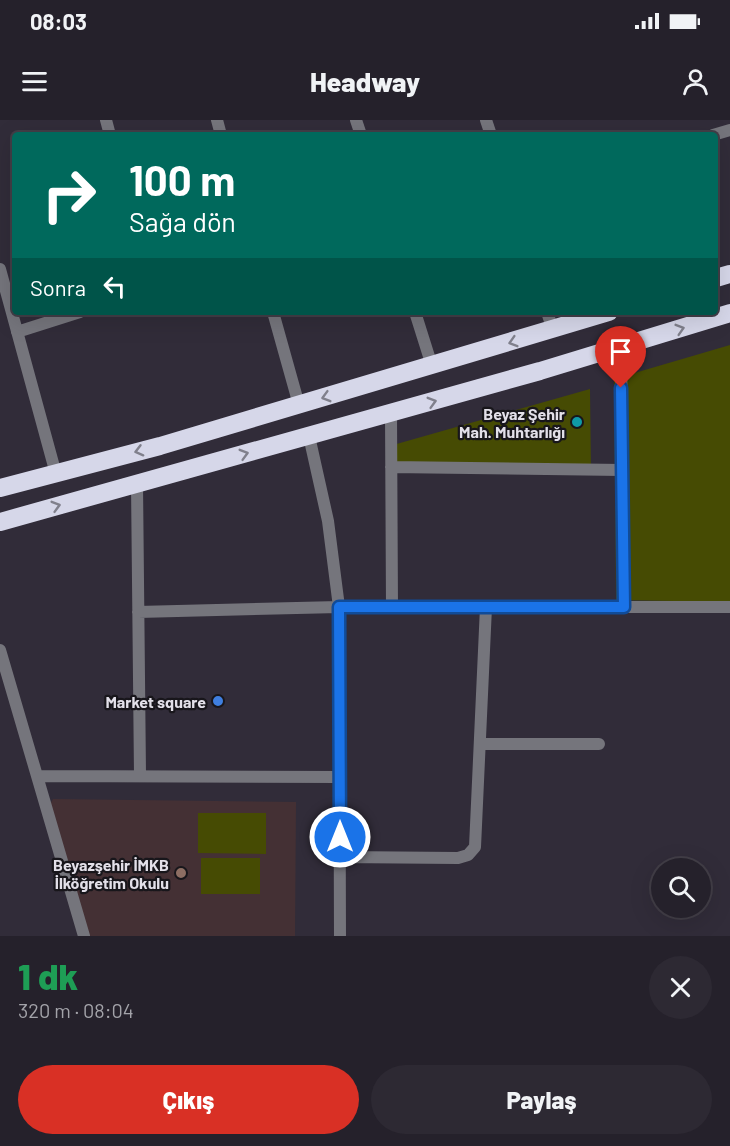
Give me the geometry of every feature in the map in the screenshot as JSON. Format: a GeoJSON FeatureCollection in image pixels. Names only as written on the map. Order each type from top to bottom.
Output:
{"type":"FeatureCollection","features":[{"type":"Feature","properties":{"kind":"highway"},"geometry":{"type":"LineString","coordinates":[[0,522],[391,413],[730,313]]}},
{"type":"Feature","properties":{"kind":"highway"},"geometry":{"type":"LineString","coordinates":[[0,488],[299,405],[600,315]]}},
{"type":"Feature","properties":{"kind":"street"},"geometry":{"type":"LineString","coordinates":[[0,270],[12,314]]}},
{"type":"Feature","properties":{"kind":"street"},"geometry":{"type":"LineString","coordinates":[[12,315],[56,474]]}},
{"type":"Feature","properties":{"kind":"street"},"geometry":{"type":"LineString","coordinates":[[17,332],[71,315]]}},
{"type":"Feature","properties":{"kind":"street"},"geometry":{"type":"LineString","coordinates":[[274,315],[299,405]]}},
{"type":"Feature","properties":{"kind":"street"},"geometry":{"type":"LineString","coordinates":[[416,315],[432,366]]}},
{"type":"Feature","properties":{"kind":"street"},"geometry":{"type":"LineString","coordinates":[[548,315],[553,330]]}},
{"type":"Feature","properties":{"kind":"street"},"geometry":{"type":"LineString","coordinates":[[621,347],[624,607]]}},
{"type":"Feature","properties":{"kind":"street"},"geometry":{"type":"LineString","coordinates":[[391,413],[392,607]]}},
{"type":"Feature","properties":{"kind":"street"},"geometry":{"type":"LineString","coordinates":[[309,436],[328,521],[339,607],[340,936]]}},
{"type":"Feature","properties":{"kind":"street"},"geometry":{"type":"LineString","coordinates":[[391,467],[622,470]]}},
{"type":"Feature","properties":{"kind":"street"},"geometry":{"type":"LineString","coordinates":[[137,484],[140,775]]}},
{"type":"Feature","properties":{"kind":"street"},"geometry":{"type":"LineString","coordinates":[[138,612],[339,607],[730,607]]}},
{"type":"Feature","properties":{"kind":"street"},"geometry":{"type":"LineString","coordinates":[[340,857],[458,858],[468,855],[475,847],[486,607]]}},
{"type":"Feature","properties":{"kind":"street"},"geometry":{"type":"LineString","coordinates":[[0,650],[84,936]]}},
{"type":"Feature","properties":{"kind":"street"},"geometry":{"type":"LineString","coordinates":[[480,744],[600,744]]}},
{"type":"Feature","properties":{"kind":"street"},"geometry":{"type":"LineString","coordinates":[[37,776],[339,777]]}},
{"type":"Feature","properties":{"kind":"shaded area"},"geometry":{"type":"Polygon","coordinates":[[[730,345],[730,602],[616,600],[614,379],[730,345]]]}},
{"type":"Feature","properties":{"kind":"shaded area"},"geometry":{"type":"Polygon","coordinates":[[[590,389],[591,473],[386,472],[386,447],[590,389]]]}},
{"type":"Feature","properties":{"kind":"shaded area","name":"Beyazşehir İMKB İlköğretim Okulu"},"geometry":{"type":"Polygon","coordinates":[[[53,799],[296,802],[295,936],[84,936],[47,810],[53,799]]]}},
{"type":"Feature","properties":{"kind":"shaded area"},"geometry":{"type":"Polygon","coordinates":[[[198,813],[266,813],[266,854],[198,853],[198,813]]]}},
{"type":"Feature","properties":{"kind":"shaded area"},"geometry":{"type":"Polygon","coordinates":[[[201,858],[260,858],[260,894],[201,894],[201,858]]]}},
{"type":"Feature","properties":{"kind":"place","name":"Beyaz Şehir Mah. Muhtarlığı"},"geometry":{"type":"Point","coordinates":[577,422]}},
{"type":"Feature","properties":{"kind":"place","name":"Market square"},"geometry":{"type":"Point","coordinates":[218,701]}},
{"type":"Feature","properties":{"kind":"place","name":"Beyazşehir İMKB İlköğretim Okulu"},"geometry":{"type":"Point","coordinates":[181,873]}},
{"type":"Feature","properties":{"kind":"route"},"geometry":{"type":"LineString","coordinates":[[340,837],[339,607],[624,607],[621,388]]}}]}
